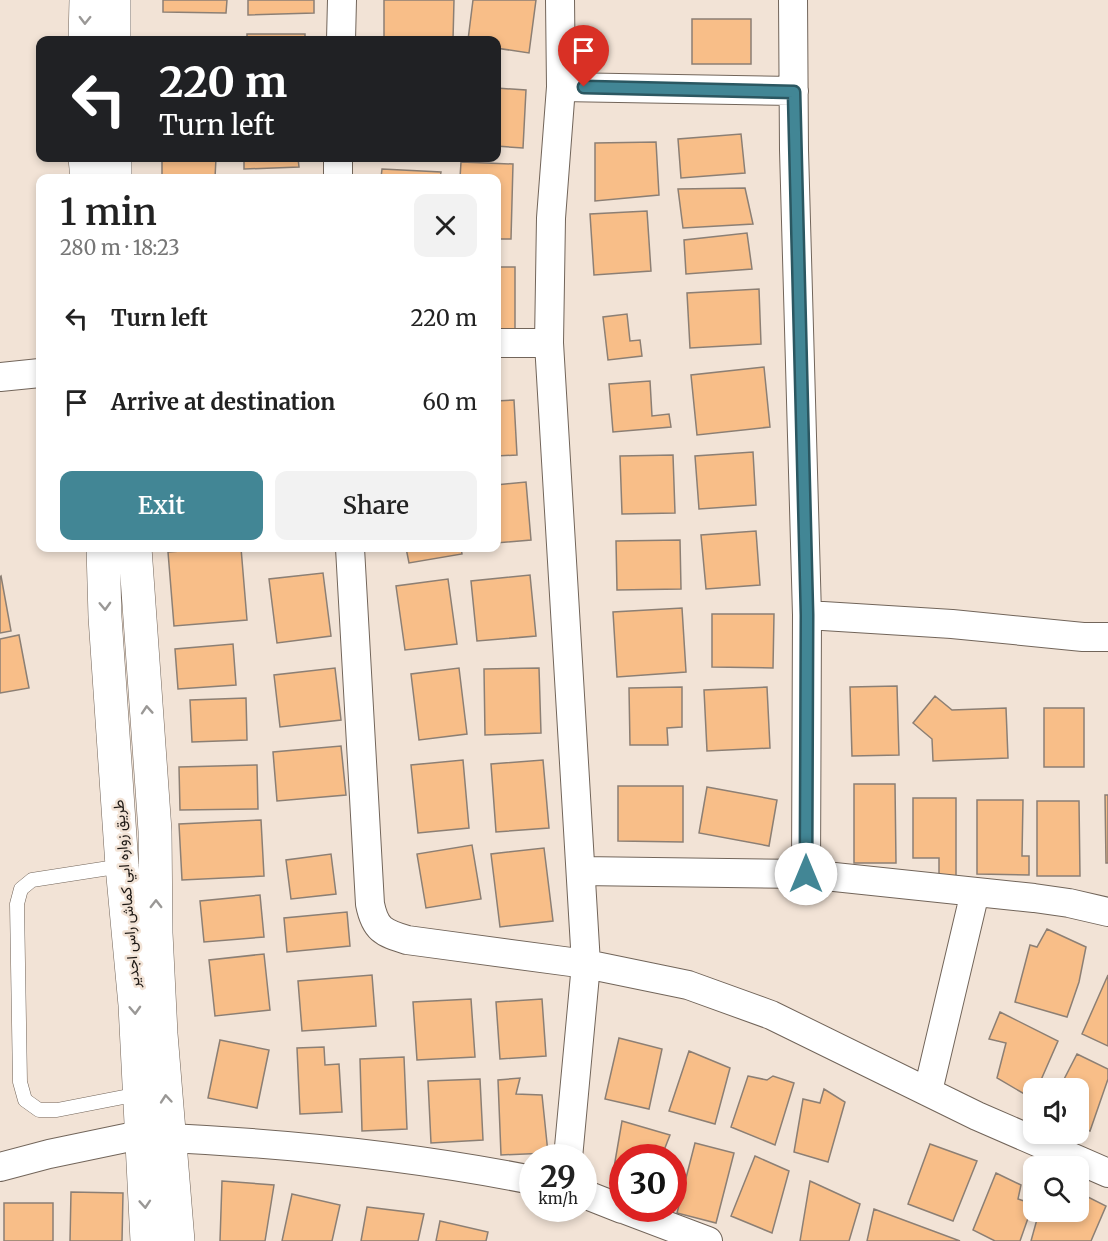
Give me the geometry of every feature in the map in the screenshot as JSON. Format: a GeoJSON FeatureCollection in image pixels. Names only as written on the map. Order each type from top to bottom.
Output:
{"type":"FeatureCollection","features":[{"type":"Feature","properties":{"kind":"main road"},"geometry":{"type":"LineString","coordinates":[[85,36],[86,0]]}},
{"type":"Feature","properties":{"kind":"main road"},"geometry":{"type":"LineString","coordinates":[[114,0],[114,36]]}},
{"type":"Feature","properties":{"kind":"main road","name":"طريق زواره ابي كماش راس اجدير"},"geometry":{"type":"LineString","coordinates":[[103,552],[105,616],[122,866],[135,1005],[139,1094],[155,1136],[147,1241]]}},
{"type":"Feature","properties":{"kind":"main road"},"geometry":{"type":"LineString","coordinates":[[135,552],[155,831],[156,933],[161,1034],[155,1136],[177,1241]]}},
{"type":"Feature","properties":{"kind":"street"},"geometry":{"type":"LineString","coordinates":[[341,36],[342,0]]}},
{"type":"Feature","properties":{"kind":"street"},"geometry":{"type":"LineString","coordinates":[[560,0],[561,87],[551,218],[549,343],[586,964],[569,1144]]}},
{"type":"Feature","properties":{"kind":"street"},"geometry":{"type":"LineString","coordinates":[[793,0],[807,615],[806,874]]}},
{"type":"Feature","properties":{"kind":"street"},"geometry":{"type":"LineString","coordinates":[[561,87],[794,92]]}},
{"type":"Feature","properties":{"kind":"street"},"geometry":{"type":"LineString","coordinates":[[501,343],[549,343]]}},
{"type":"Feature","properties":{"kind":"street"},"geometry":{"type":"LineString","coordinates":[[0,377],[36,373]]}},
{"type":"Feature","properties":{"kind":"street"},"geometry":{"type":"LineString","coordinates":[[350,552],[370,904],[375,924],[388,934],[407,940],[586,964],[688,985],[771,1015],[977,1116],[1108,1173]]}},
{"type":"Feature","properties":{"kind":"street"},"geometry":{"type":"LineString","coordinates":[[807,615],[952,624],[1083,637],[1108,637]]}},
{"type":"Feature","properties":{"kind":"street"},"geometry":{"type":"LineString","coordinates":[[581,871],[806,874],[1069,903],[1108,912]]}},
{"type":"Feature","properties":{"kind":"street"},"geometry":{"type":"LineString","coordinates":[[928,1091],[975,892]]}},
{"type":"Feature","properties":{"kind":"street"},"geometry":{"type":"LineString","coordinates":[[1069,903],[1108,901]]}},
{"type":"Feature","properties":{"kind":"street"},"geometry":{"type":"LineString","coordinates":[[0,1167],[49,1154],[155,1136],[369,1153],[519,1177]]}},
{"type":"Feature","properties":{"kind":"street"},"geometry":{"type":"LineString","coordinates":[[658,1222],[708,1241]]}},
{"type":"Feature","properties":{"kind":"lane"},"geometry":{"type":"LineString","coordinates":[[122,866],[32,880],[21,889],[17,904],[20,1082],[25,1100],[39,1110],[57,1110],[139,1094]]}},
{"type":"Feature","properties":{"kind":"building"},"geometry":{"type":"Polygon","coordinates":[[[163,0],[227,0],[226,13],[163,12],[163,0]]]}},
{"type":"Feature","properties":{"kind":"building"},"geometry":{"type":"Polygon","coordinates":[[[248,0],[314,0],[314,13],[248,15],[248,0]]]}},
{"type":"Feature","properties":{"kind":"building"},"geometry":{"type":"Polygon","coordinates":[[[384,0],[454,0],[453,36],[384,36],[384,0]]]}},
{"type":"Feature","properties":{"kind":"building"},"geometry":{"type":"Polygon","coordinates":[[[473,0],[536,0],[529,53],[501,49],[501,36],[468,36],[473,0]]]}},
{"type":"Feature","properties":{"kind":"building"},"geometry":{"type":"Polygon","coordinates":[[[692,19],[751,19],[751,64],[692,64],[692,19]]]}},
{"type":"Feature","properties":{"kind":"building"},"geometry":{"type":"Polygon","coordinates":[[[247,34],[305,34],[305,36],[247,36],[247,34]]]}},
{"type":"Feature","properties":{"kind":"building"},"geometry":{"type":"Polygon","coordinates":[[[501,88],[526,90],[523,148],[501,146],[501,88]]]}},
{"type":"Feature","properties":{"kind":"building"},"geometry":{"type":"Polygon","coordinates":[[[741,134],[745,173],[681,178],[678,139],[741,134]]]}},
{"type":"Feature","properties":{"kind":"building"},"geometry":{"type":"Polygon","coordinates":[[[656,142],[659,195],[595,201],[595,143],[656,142]]]}},
{"type":"Feature","properties":{"kind":"building"},"geometry":{"type":"Polygon","coordinates":[[[162,162],[216,162],[215,174],[162,174],[162,162]]]}},
{"type":"Feature","properties":{"kind":"building"},"geometry":{"type":"Polygon","coordinates":[[[244,162],[298,162],[299,167],[244,169],[244,162]]]}},
{"type":"Feature","properties":{"kind":"building"},"geometry":{"type":"Polygon","coordinates":[[[461,162],[513,164],[511,239],[501,239],[501,174],[460,174],[461,162]]]}},
{"type":"Feature","properties":{"kind":"building"},"geometry":{"type":"Polygon","coordinates":[[[382,169],[441,172],[441,174],[381,174],[382,169]]]}},
{"type":"Feature","properties":{"kind":"building"},"geometry":{"type":"Polygon","coordinates":[[[745,188],[753,224],[683,228],[678,189],[745,188]]]}},
{"type":"Feature","properties":{"kind":"building"},"geometry":{"type":"Polygon","coordinates":[[[647,211],[651,271],[594,275],[590,214],[647,211]]]}},
{"type":"Feature","properties":{"kind":"building"},"geometry":{"type":"Polygon","coordinates":[[[747,233],[752,269],[686,274],[684,240],[747,233]]]}},
{"type":"Feature","properties":{"kind":"building"},"geometry":{"type":"Polygon","coordinates":[[[501,267],[515,267],[515,334],[501,334],[501,267]]]}},
{"type":"Feature","properties":{"kind":"building"},"geometry":{"type":"Polygon","coordinates":[[[759,289],[761,344],[690,348],[687,293],[759,289]]]}},
{"type":"Feature","properties":{"kind":"building"},"geometry":{"type":"Polygon","coordinates":[[[627,314],[630,341],[640,340],[642,356],[608,360],[603,317],[627,314]]]}},
{"type":"Feature","properties":{"kind":"building"},"geometry":{"type":"Polygon","coordinates":[[[764,367],[770,427],[697,435],[691,375],[764,367]]]}},
{"type":"Feature","properties":{"kind":"building"},"geometry":{"type":"Polygon","coordinates":[[[650,381],[652,416],[669,414],[671,427],[613,432],[609,384],[650,381]]]}},
{"type":"Feature","properties":{"kind":"building"},"geometry":{"type":"Polygon","coordinates":[[[514,400],[517,455],[501,456],[501,401],[514,400]]]}},
{"type":"Feature","properties":{"kind":"building"},"geometry":{"type":"Polygon","coordinates":[[[753,452],[756,505],[699,509],[695,456],[753,452]]]}},
{"type":"Feature","properties":{"kind":"building"},"geometry":{"type":"Polygon","coordinates":[[[673,455],[675,513],[622,514],[620,456],[673,455]]]}},
{"type":"Feature","properties":{"kind":"building"},"geometry":{"type":"Polygon","coordinates":[[[526,482],[531,540],[501,543],[501,484],[526,482]]]}},
{"type":"Feature","properties":{"kind":"building"},"geometry":{"type":"Polygon","coordinates":[[[756,531],[760,585],[706,589],[701,535],[756,531]]]}},
{"type":"Feature","properties":{"kind":"building"},"geometry":{"type":"Polygon","coordinates":[[[680,540],[681,589],[617,590],[616,541],[680,540]]]}},
{"type":"Feature","properties":{"kind":"building"},"geometry":{"type":"Polygon","coordinates":[[[168,552],[241,552],[247,620],[174,626],[168,552]]]}},
{"type":"Feature","properties":{"kind":"building"},"geometry":{"type":"Polygon","coordinates":[[[407,552],[462,552],[462,554],[409,563],[407,552]]]}},
{"type":"Feature","properties":{"kind":"building"},"geometry":{"type":"Polygon","coordinates":[[[323,573],[331,636],[277,643],[269,579],[323,573]]]}},
{"type":"Feature","properties":{"kind":"building"},"geometry":{"type":"Polygon","coordinates":[[[530,575],[536,636],[477,641],[471,581],[530,575]]]}},
{"type":"Feature","properties":{"kind":"building"},"geometry":{"type":"Polygon","coordinates":[[[0,577],[11,631],[0,633],[0,577]]]}},
{"type":"Feature","properties":{"kind":"building"},"geometry":{"type":"Polygon","coordinates":[[[448,579],[457,644],[405,650],[396,586],[448,579]]]}},
{"type":"Feature","properties":{"kind":"building"},"geometry":{"type":"Polygon","coordinates":[[[682,608],[686,672],[617,677],[613,612],[682,608]]]}},
{"type":"Feature","properties":{"kind":"building"},"geometry":{"type":"Polygon","coordinates":[[[712,614],[774,614],[773,668],[712,667],[712,614]]]}},
{"type":"Feature","properties":{"kind":"building"},"geometry":{"type":"Polygon","coordinates":[[[19,635],[29,688],[0,693],[0,639],[19,635]]]}},
{"type":"Feature","properties":{"kind":"building"},"geometry":{"type":"Polygon","coordinates":[[[233,644],[236,685],[178,689],[175,649],[233,644]]]}},
{"type":"Feature","properties":{"kind":"building"},"geometry":{"type":"Polygon","coordinates":[[[335,668],[341,720],[280,727],[274,675],[335,668]]]}},
{"type":"Feature","properties":{"kind":"building"},"geometry":{"type":"Polygon","coordinates":[[[459,668],[467,734],[419,740],[411,674],[459,668]]]}},
{"type":"Feature","properties":{"kind":"building"},"geometry":{"type":"Polygon","coordinates":[[[539,668],[541,733],[485,735],[484,669],[539,668]]]}},
{"type":"Feature","properties":{"kind":"building"},"geometry":{"type":"Polygon","coordinates":[[[897,686],[899,755],[852,756],[850,687],[897,686]]]}},
{"type":"Feature","properties":{"kind":"building"},"geometry":{"type":"Polygon","coordinates":[[[682,687],[682,727],[667,728],[668,745],[630,745],[629,688],[682,687]]]}},
{"type":"Feature","properties":{"kind":"building"},"geometry":{"type":"Polygon","coordinates":[[[767,687],[770,748],[707,751],[704,690],[767,687]]]}},
{"type":"Feature","properties":{"kind":"building"},"geometry":{"type":"Polygon","coordinates":[[[935,696],[952,710],[1006,708],[1008,758],[933,761],[932,739],[913,723],[935,696]]]}},
{"type":"Feature","properties":{"kind":"building"},"geometry":{"type":"Polygon","coordinates":[[[246,698],[247,740],[192,742],[190,700],[246,698]]]}},
{"type":"Feature","properties":{"kind":"building"},"geometry":{"type":"Polygon","coordinates":[[[1044,708],[1084,708],[1084,767],[1044,767],[1044,708]]]}},
{"type":"Feature","properties":{"kind":"building"},"geometry":{"type":"Polygon","coordinates":[[[341,746],[346,795],[277,801],[273,752],[341,746]]]}},
{"type":"Feature","properties":{"kind":"building"},"geometry":{"type":"Polygon","coordinates":[[[463,760],[469,828],[418,833],[411,765],[463,760]]]}},
{"type":"Feature","properties":{"kind":"building"},"geometry":{"type":"Polygon","coordinates":[[[543,760],[549,828],[496,832],[491,764],[543,760]]]}},
{"type":"Feature","properties":{"kind":"building"},"geometry":{"type":"Polygon","coordinates":[[[257,765],[258,809],[180,810],[179,767],[257,765]]]}},
{"type":"Feature","properties":{"kind":"building"},"geometry":{"type":"Polygon","coordinates":[[[854,784],[895,784],[896,863],[854,863],[854,784]]]}},
{"type":"Feature","properties":{"kind":"building"},"geometry":{"type":"Polygon","coordinates":[[[618,786],[683,786],[683,842],[618,841],[618,786]]]}},
{"type":"Feature","properties":{"kind":"building"},"geometry":{"type":"Polygon","coordinates":[[[707,787],[777,800],[769,846],[699,833],[707,787]]]}},
{"type":"Feature","properties":{"kind":"building"},"geometry":{"type":"Polygon","coordinates":[[[1105,795],[1108,795],[1108,863],[1106,863],[1105,795]]]}},
{"type":"Feature","properties":{"kind":"building"},"geometry":{"type":"Polygon","coordinates":[[[913,798],[956,798],[956,876],[939,876],[939,858],[913,858],[913,798]]]}},
{"type":"Feature","properties":{"kind":"building"},"geometry":{"type":"Polygon","coordinates":[[[977,800],[1023,800],[1022,856],[1029,856],[1029,875],[977,874],[977,800]]]}},
{"type":"Feature","properties":{"kind":"building"},"geometry":{"type":"Polygon","coordinates":[[[1037,801],[1079,801],[1080,876],[1037,876],[1037,801]]]}},
{"type":"Feature","properties":{"kind":"building"},"geometry":{"type":"Polygon","coordinates":[[[261,820],[264,876],[182,880],[179,824],[261,820]]]}},
{"type":"Feature","properties":{"kind":"building"},"geometry":{"type":"Polygon","coordinates":[[[472,845],[481,899],[426,908],[417,854],[472,845]]]}},
{"type":"Feature","properties":{"kind":"building"},"geometry":{"type":"Polygon","coordinates":[[[544,848],[553,921],[500,927],[491,854],[544,848]]]}},
{"type":"Feature","properties":{"kind":"building"},"geometry":{"type":"Polygon","coordinates":[[[331,854],[336,894],[291,899],[286,860],[331,854]]]}},
{"type":"Feature","properties":{"kind":"building"},"geometry":{"type":"Polygon","coordinates":[[[260,895],[264,937],[204,942],[200,901],[260,895]]]}},
{"type":"Feature","properties":{"kind":"building"},"geometry":{"type":"Polygon","coordinates":[[[347,912],[350,946],[287,952],[284,918],[347,912]]]}},
{"type":"Feature","properties":{"kind":"building"},"geometry":{"type":"Polygon","coordinates":[[[1047,929],[1086,947],[1079,982],[1067,1017],[1015,1002],[1030,945],[1037,947],[1047,929]]]}},
{"type":"Feature","properties":{"kind":"building"},"geometry":{"type":"Polygon","coordinates":[[[264,954],[270,1010],[215,1016],[209,960],[264,954]]]}},
{"type":"Feature","properties":{"kind":"building"},"geometry":{"type":"Polygon","coordinates":[[[372,975],[376,1026],[302,1031],[298,981],[372,975]]]}},
{"type":"Feature","properties":{"kind":"building"},"geometry":{"type":"Polygon","coordinates":[[[1108,975],[1108,1046],[1082,1034],[1108,975]]]}},
{"type":"Feature","properties":{"kind":"building"},"geometry":{"type":"Polygon","coordinates":[[[471,999],[475,1057],[417,1060],[413,1002],[471,999]]]}},
{"type":"Feature","properties":{"kind":"building"},"geometry":{"type":"Polygon","coordinates":[[[542,999],[546,1056],[500,1059],[496,1002],[542,999]]]}},
{"type":"Feature","properties":{"kind":"building"},"geometry":{"type":"Polygon","coordinates":[[[1000,1012],[1058,1041],[1042,1078],[1023,1078],[1023,1093],[997,1078],[1006,1043],[989,1039],[1000,1012]]]}},
{"type":"Feature","properties":{"kind":"building"},"geometry":{"type":"Polygon","coordinates":[[[619,1038],[662,1049],[649,1109],[605,1099],[619,1038]]]}},
{"type":"Feature","properties":{"kind":"building"},"geometry":{"type":"Polygon","coordinates":[[[220,1040],[269,1050],[257,1108],[208,1098],[220,1040]]]}},
{"type":"Feature","properties":{"kind":"building"},"geometry":{"type":"Polygon","coordinates":[[[324,1047],[325,1065],[339,1064],[342,1112],[300,1114],[297,1048],[324,1047]]]}},
{"type":"Feature","properties":{"kind":"building"},"geometry":{"type":"Polygon","coordinates":[[[689,1051],[730,1068],[715,1124],[669,1111],[689,1051]]]}},
{"type":"Feature","properties":{"kind":"building"},"geometry":{"type":"Polygon","coordinates":[[[1077,1054],[1108,1069],[1108,1079],[1090,1131],[1089,1078],[1065,1078],[1077,1054]]]}},
{"type":"Feature","properties":{"kind":"building"},"geometry":{"type":"Polygon","coordinates":[[[404,1057],[407,1129],[362,1131],[360,1059],[404,1057]]]}},
{"type":"Feature","properties":{"kind":"building"},"geometry":{"type":"Polygon","coordinates":[[[748,1076],[767,1080],[773,1076],[794,1083],[775,1145],[731,1127],[748,1076]]]}},
{"type":"Feature","properties":{"kind":"building"},"geometry":{"type":"Polygon","coordinates":[[[520,1078],[516,1094],[542,1095],[547,1144],[519,1144],[519,1154],[501,1155],[498,1080],[520,1078]]]}},
{"type":"Feature","properties":{"kind":"building"},"geometry":{"type":"Polygon","coordinates":[[[480,1079],[483,1140],[431,1143],[428,1081],[480,1079]]]}},
{"type":"Feature","properties":{"kind":"building"},"geometry":{"type":"Polygon","coordinates":[[[824,1089],[845,1102],[828,1162],[794,1152],[803,1099],[820,1103],[824,1089]]]}},
{"type":"Feature","properties":{"kind":"building"},"geometry":{"type":"Polygon","coordinates":[[[622,1121],[670,1135],[666,1144],[618,1144],[622,1121]]]}},
{"type":"Feature","properties":{"kind":"building"},"geometry":{"type":"Polygon","coordinates":[[[695,1143],[734,1153],[716,1223],[687,1216],[687,1174],[695,1143]]]}},
{"type":"Feature","properties":{"kind":"building"},"geometry":{"type":"Polygon","coordinates":[[[930,1144],[977,1161],[953,1221],[908,1204],[930,1144]]]}},
{"type":"Feature","properties":{"kind":"building"},"geometry":{"type":"Polygon","coordinates":[[[755,1156],[789,1171],[772,1233],[731,1216],[755,1156]]]}},
{"type":"Feature","properties":{"kind":"building"},"geometry":{"type":"Polygon","coordinates":[[[996,1173],[1021,1185],[1018,1199],[1023,1201],[1023,1222],[1027,1222],[1020,1241],[995,1241],[973,1230],[996,1173]]]}},
{"type":"Feature","properties":{"kind":"building"},"geometry":{"type":"Polygon","coordinates":[[[222,1181],[274,1185],[265,1241],[220,1241],[222,1181]]]}},
{"type":"Feature","properties":{"kind":"building"},"geometry":{"type":"Polygon","coordinates":[[[810,1181],[860,1204],[849,1241],[800,1241],[810,1181]]]}},
{"type":"Feature","properties":{"kind":"building"},"geometry":{"type":"Polygon","coordinates":[[[71,1192],[123,1193],[122,1241],[70,1241],[71,1192]]]}},
{"type":"Feature","properties":{"kind":"building"},"geometry":{"type":"Polygon","coordinates":[[[292,1194],[340,1205],[332,1241],[282,1241],[292,1194]]]}},
{"type":"Feature","properties":{"kind":"building"},"geometry":{"type":"Polygon","coordinates":[[[1089,1198],[1106,1206],[1091,1241],[1031,1241],[1036,1222],[1089,1222],[1089,1198]]]}},
{"type":"Feature","properties":{"kind":"building"},"geometry":{"type":"Polygon","coordinates":[[[4,1203],[53,1203],[53,1241],[4,1241],[4,1203]]]}},
{"type":"Feature","properties":{"kind":"building"},"geometry":{"type":"Polygon","coordinates":[[[367,1207],[424,1214],[418,1241],[361,1241],[367,1207]]]}},
{"type":"Feature","properties":{"kind":"building"},"geometry":{"type":"Polygon","coordinates":[[[874,1209],[960,1241],[867,1241],[874,1209]]]}},
{"type":"Feature","properties":{"kind":"building"},"geometry":{"type":"Polygon","coordinates":[[[440,1221],[488,1232],[486,1241],[436,1241],[440,1221]]]}},
{"type":"Feature","properties":{"kind":"route"},"geometry":{"type":"LineString","coordinates":[[584,87],[794,92],[807,615],[806,874]]}}]}
